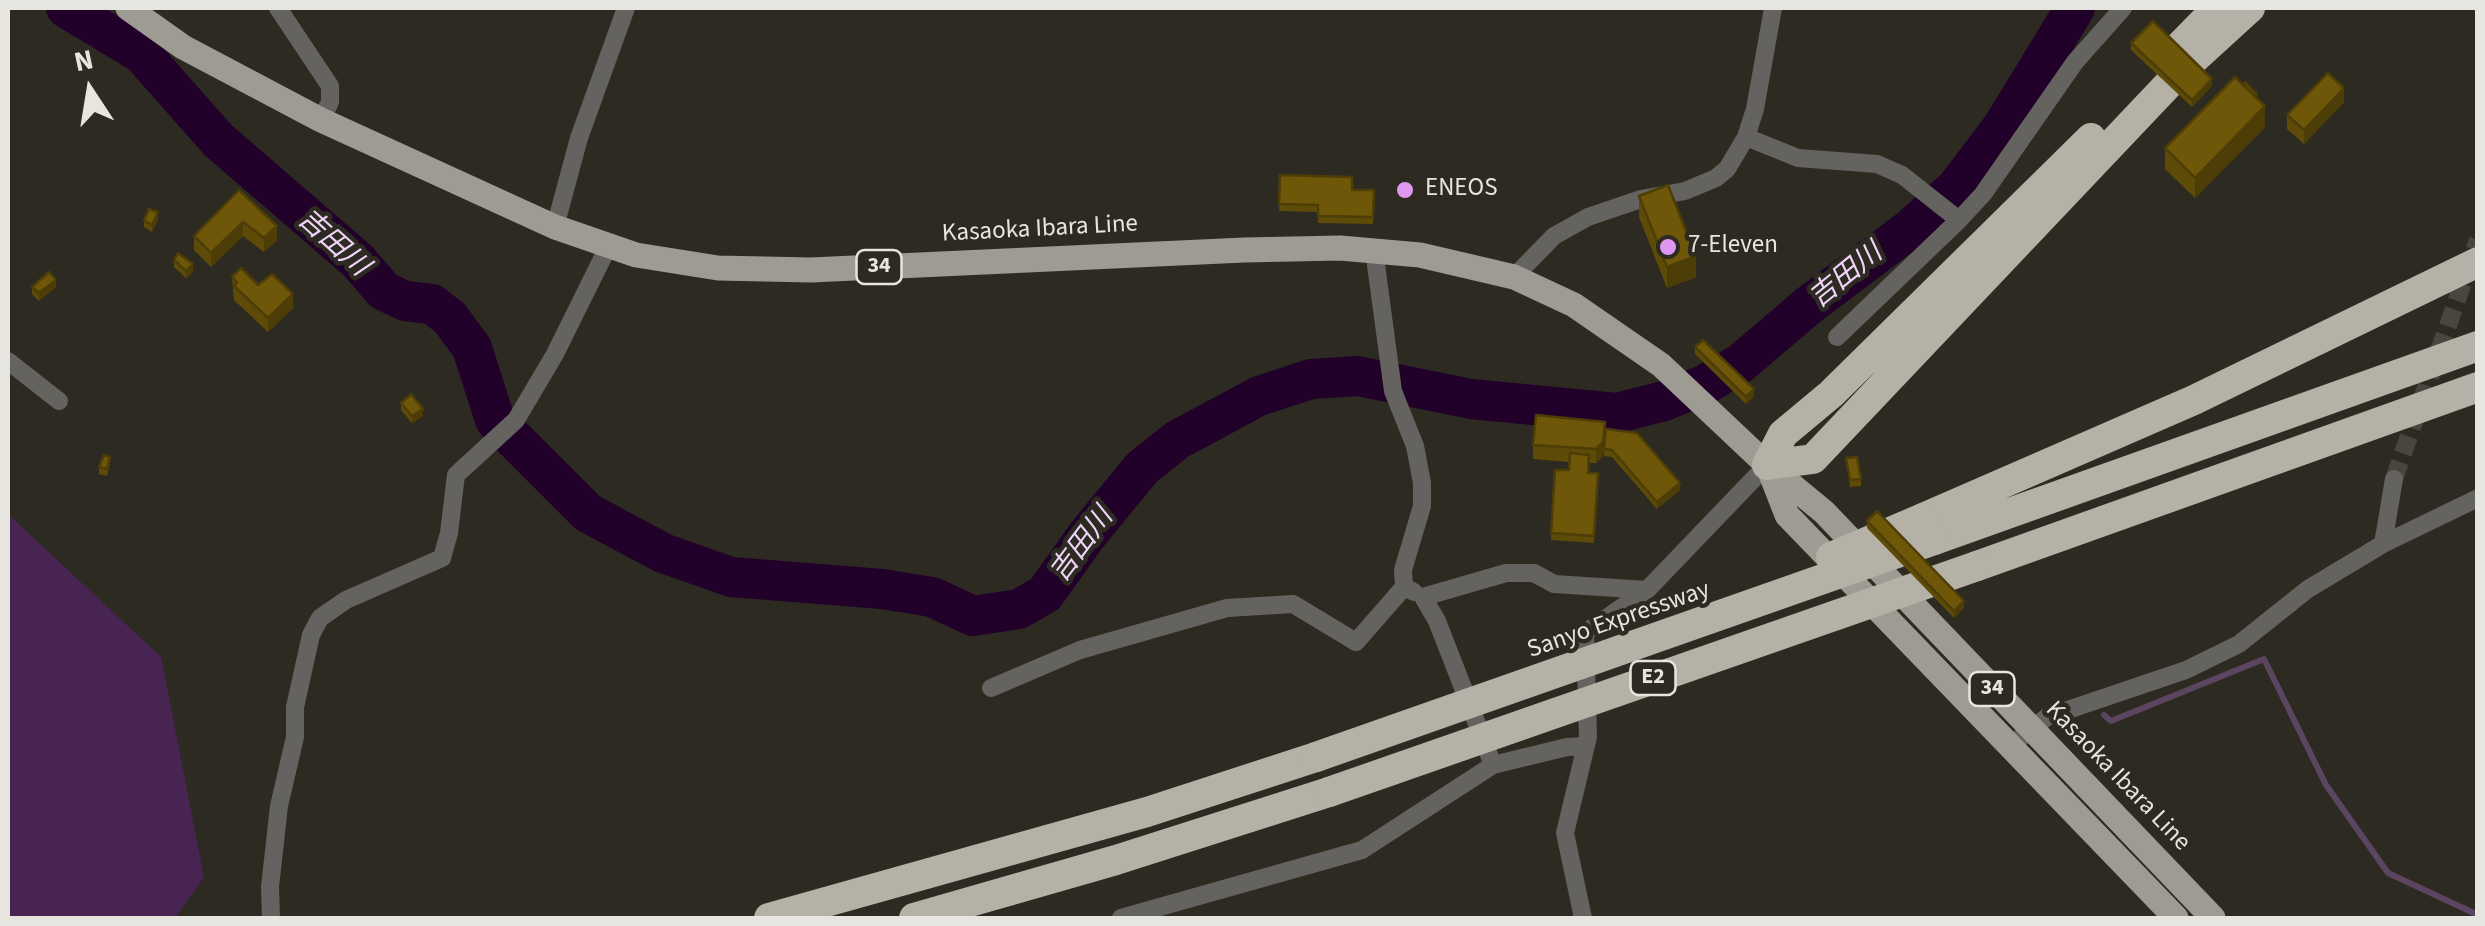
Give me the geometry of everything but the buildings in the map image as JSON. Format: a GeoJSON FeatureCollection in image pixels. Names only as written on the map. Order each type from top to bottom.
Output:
{"type":"FeatureCollection","features":[{"type":"Feature","properties":{"kind":"highway"},"geometry":{"type":"LineString","coordinates":[[1767,464],[1783,434],[1845,381],[2217,8]]}},
{"type":"Feature","properties":{"kind":"highway"},"geometry":{"type":"LineString","coordinates":[[1767,464],[1813,459],[2181,71],[2250,8]]}},
{"type":"Feature","properties":{"kind":"highway"},"geometry":{"type":"LineString","coordinates":[[1929,529],[2478,262]]}},
{"type":"Feature","properties":{"kind":"highway"},"geometry":{"type":"LineString","coordinates":[[1929,529],[2478,346]]}},
{"type":"Feature","properties":{"kind":"highway","name":"E2"},"geometry":{"type":"LineString","coordinates":[[914,918],[1116,860],[1329,792],[2478,387]]}},
{"type":"Feature","properties":{"kind":"highway","name":"Sanyo Expressway"},"geometry":{"type":"LineString","coordinates":[[769,918],[1147,812],[1316,757],[1548,677],[1929,529]]}},
{"type":"Feature","properties":{"kind":"main road","name":"Kasaoka Ibara Line"},"geometry":{"type":"LineString","coordinates":[[128,8],[184,48],[321,120],[555,227],[608,247],[718,268],[811,270],[1263,249],[1379,250],[1456,262],[1514,277],[1574,305],[1662,365],[1767,464],[1787,516],[2212,918]]}},
{"type":"Feature","properties":{"kind":"main road","name":"Kasaoka Ibara Line"},"geometry":{"type":"LineString","coordinates":[[2019,738],[2176,918]]}},
{"type":"Feature","properties":{"kind":"street"},"geometry":{"type":"LineString","coordinates":[[278,8],[330,86],[330,102],[321,120]]}},
{"type":"Feature","properties":{"kind":"street"},"geometry":{"type":"LineString","coordinates":[[555,227],[579,138],[626,8]]}},
{"type":"Feature","properties":{"kind":"street"},"geometry":{"type":"LineString","coordinates":[[1514,277],[1554,236],[1588,217],[1685,191],[1727,169],[1746,138],[1755,109],[1772,8]]}},
{"type":"Feature","properties":{"kind":"street"},"geometry":{"type":"LineString","coordinates":[[1837,337],[1982,194],[2076,62],[2123,8]]}},
{"type":"Feature","properties":{"kind":"street"},"geometry":{"type":"LineString","coordinates":[[1746,138],[1798,158],[1877,164],[1902,175],[1956,218]]}},
{"type":"Feature","properties":{"kind":"street"},"geometry":{"type":"LineString","coordinates":[[271,918],[270,887],[279,806],[311,635],[320,618],[346,600],[442,558],[456,475],[516,420],[555,354],[608,247]]}},
{"type":"Feature","properties":{"kind":"street"},"geometry":{"type":"LineString","coordinates":[[991,688],[1080,650],[1228,608],[1293,604],[1356,642],[1404,587],[1406,553],[1422,506],[1415,446],[1393,391],[1376,266],[1379,250]]}},
{"type":"Feature","properties":{"kind":"street"},"geometry":{"type":"LineString","coordinates":[[8,361],[59,401]]}},
{"type":"Feature","properties":{"kind":"street"},"geometry":{"type":"LineString","coordinates":[[1583,918],[1565,833],[1586,746],[1586,633],[1648,590],[1767,464]]}},
{"type":"Feature","properties":{"kind":"street"},"geometry":{"type":"LineString","coordinates":[[2383,544],[2394,479]]}},
{"type":"Feature","properties":{"kind":"street"},"geometry":{"type":"LineString","coordinates":[[2019,738],[2047,717],[2186,670],[2239,644],[2308,589],[2383,544],[2478,498]]}},
{"type":"Feature","properties":{"kind":"street"},"geometry":{"type":"LineString","coordinates":[[1423,597],[1506,573],[1534,573],[1554,584],[1648,590]]}},
{"type":"Feature","properties":{"kind":"street"},"geometry":{"type":"LineString","coordinates":[[1404,587],[1423,597],[1437,621],[1494,765]]}},
{"type":"Feature","properties":{"kind":"street"},"geometry":{"type":"LineString","coordinates":[[1120,918],[1362,850],[1494,765],[1567,746],[1586,746]]}},
{"type":"Feature","properties":{"kind":"shaded area"},"geometry":{"type":"Polygon","coordinates":[[[8,514],[161,657],[204,877],[175,918],[8,918],[8,514]]]}},
{"type":"Feature","properties":{"kind":"waterway","name":"吉田川"},"geometry":{"type":"LineString","coordinates":[[66,8],[142,54],[218,140],[357,260],[384,291],[405,301],[432,304],[450,318],[472,348],[495,420],[588,513],[663,553],[731,577],[882,589],[932,597],[973,616],[1019,609],[1045,594],[1142,468],[1177,440],[1259,396],[1311,379],[1358,376],[1471,399],[1617,413],[1664,401],[1706,384],[1741,363],[1956,188],[2003,126],[2075,8]]}},
{"type":"Feature","properties":{"kind":"waterway"},"geometry":{"type":"LineString","coordinates":[[2104,715],[2111,721],[2264,659],[2326,785],[2388,873],[2478,915]]}},
{"type":"Feature","properties":{"kind":"tunnel"},"geometry":{"type":"LineString","coordinates":[[2394,479],[2478,240]]}},
{"type":"Feature","properties":{"kind":"place","name":"ENEOS"},"geometry":{"type":"Point","coordinates":[1405,190]}},
{"type":"Feature","properties":{"kind":"place","name":"7-Eleven"},"geometry":{"type":"Point","coordinates":[1668,247]}}]}
